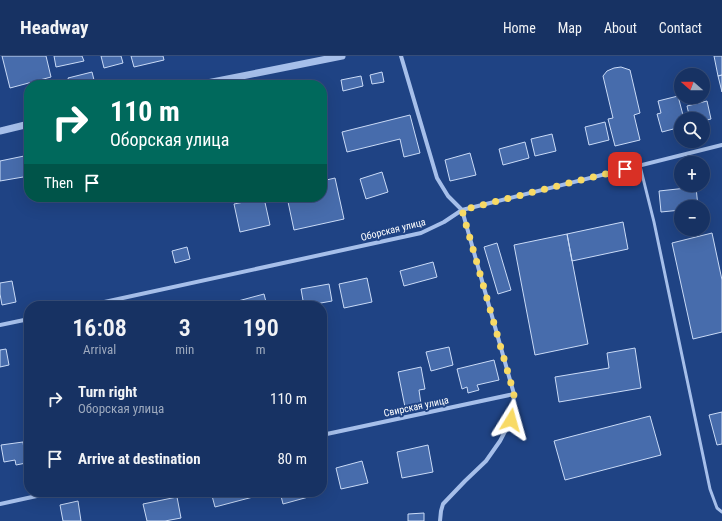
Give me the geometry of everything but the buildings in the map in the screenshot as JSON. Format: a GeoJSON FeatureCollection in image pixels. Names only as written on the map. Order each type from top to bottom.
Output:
{"type":"FeatureCollection","features":[{"type":"Feature","properties":{"kind":"street"},"geometry":{"type":"LineString","coordinates":[[222,80],[342,56]]}},
{"type":"Feature","properties":{"kind":"street"},"geometry":{"type":"LineString","coordinates":[[401,56],[438,178],[448,196],[462,210],[514,394],[511,420],[500,441],[486,461],[443,504],[440,521]]}},
{"type":"Feature","properties":{"kind":"street"},"geometry":{"type":"LineString","coordinates":[[0,131],[24,125]]}},
{"type":"Feature","properties":{"kind":"street","name":"Оборская улица"},"geometry":{"type":"LineString","coordinates":[[109,301],[421,233],[444,222],[462,210],[722,145]]}},
{"type":"Feature","properties":{"kind":"street"},"geometry":{"type":"LineString","coordinates":[[0,325],[24,319]]}},
{"type":"Feature","properties":{"kind":"street","name":"Свирская улица"},"geometry":{"type":"LineString","coordinates":[[327,433],[514,394]]}},
{"type":"Feature","properties":{"kind":"street"},"geometry":{"type":"LineString","coordinates":[[0,504],[32,497]]}},
{"type":"Feature","properties":{"kind":"lane"},"geometry":{"type":"LineString","coordinates":[[640,166],[655,229],[710,489],[717,508],[722,512]]}},
{"type":"Feature","properties":{"kind":"route"},"geometry":{"type":"LineString","coordinates":[[511,420],[514,394],[462,210],[625,169]]}}]}
